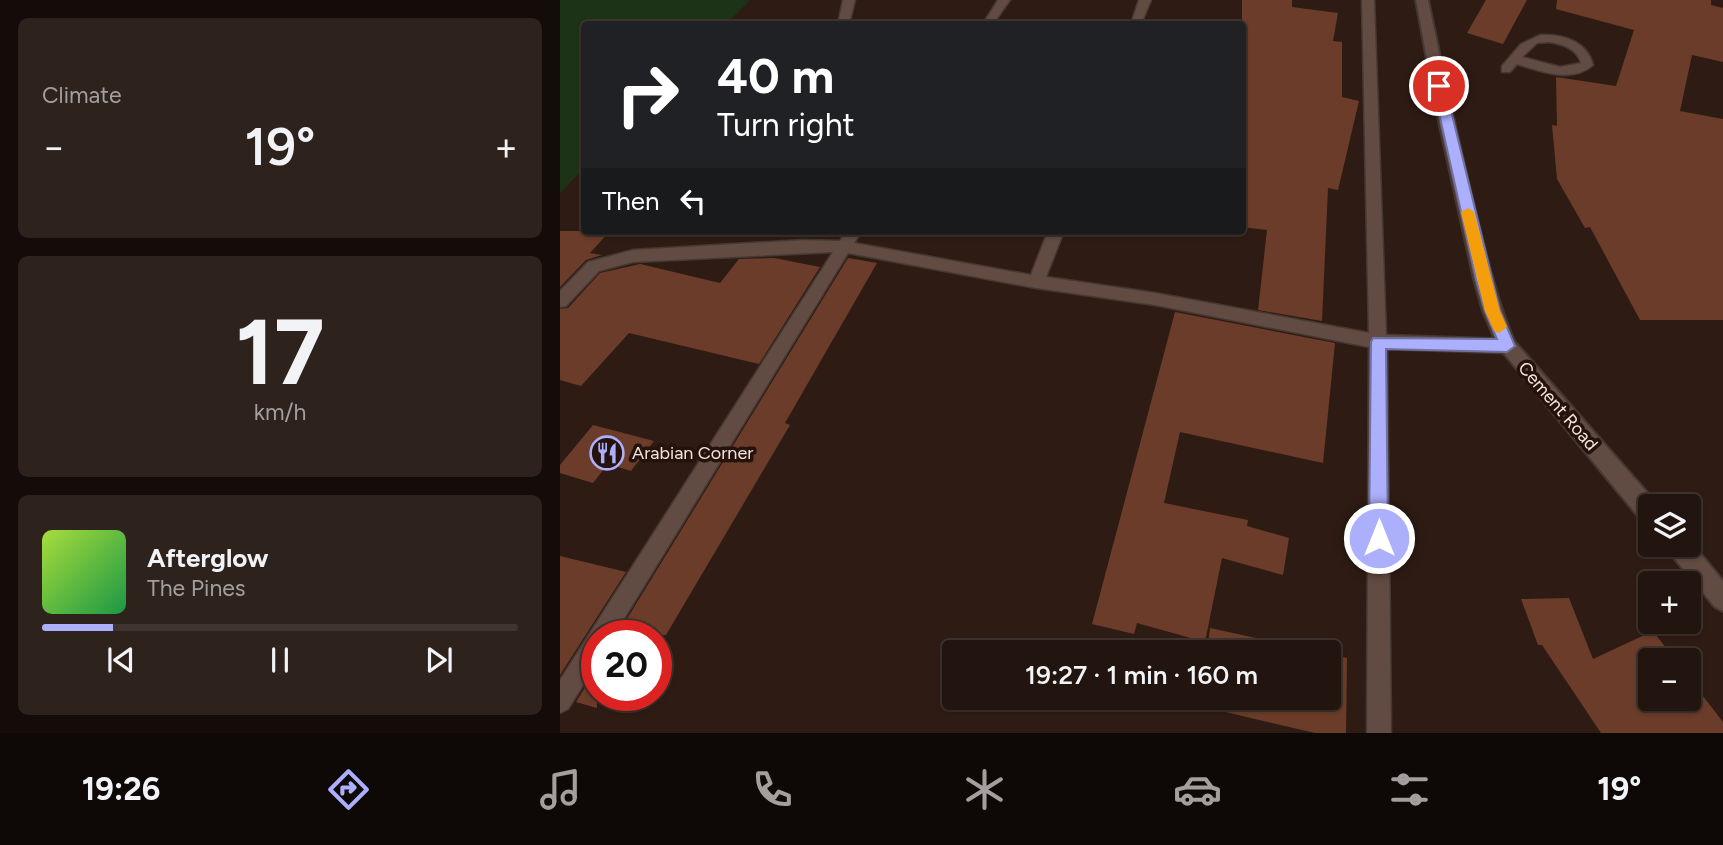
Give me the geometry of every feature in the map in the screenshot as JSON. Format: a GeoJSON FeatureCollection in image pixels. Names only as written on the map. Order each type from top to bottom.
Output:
{"type":"FeatureCollection","features":[{"type":"Feature","properties":{"kind":"main road","name":"Cement Road"},"geometry":{"type":"LineString","coordinates":[[1422,0],[1443,108],[1483,279],[1492,311],[1507,346],[1638,499]]}},
{"type":"Feature","properties":{"kind":"main road"},"geometry":{"type":"LineString","coordinates":[[1687,557],[1723,599]]}},
{"type":"Feature","properties":{"kind":"lane"},"geometry":{"type":"LineString","coordinates":[[845,21],[849,0]]}},
{"type":"Feature","properties":{"kind":"lane"},"geometry":{"type":"LineString","coordinates":[[990,21],[1004,0]]}},
{"type":"Feature","properties":{"kind":"lane"},"geometry":{"type":"LineString","coordinates":[[1137,21],[1145,0]]}},
{"type":"Feature","properties":{"kind":"lane"},"geometry":{"type":"LineString","coordinates":[[1368,0],[1378,342],[1379,733]]}},
{"type":"Feature","properties":{"kind":"lane"},"geometry":{"type":"LineString","coordinates":[[1506,69],[1515,59],[1531,42],[1543,38],[1582,50],[1587,56],[1587,65],[1577,71],[1555,71],[1515,59]]}},
{"type":"Feature","properties":{"kind":"lane"},"geometry":{"type":"LineString","coordinates":[[1036,282],[1054,235]]}},
{"type":"Feature","properties":{"kind":"lane"},"geometry":{"type":"LineString","coordinates":[[560,301],[594,266],[611,260],[806,239],[849,239],[1036,282],[1155,299],[1378,342],[1507,346]]}},
{"type":"Feature","properties":{"kind":"lane"},"geometry":{"type":"LineString","coordinates":[[610,620],[849,239]]}},
{"type":"Feature","properties":{"kind":"lane"},"geometry":{"type":"LineString","coordinates":[[560,701],[581,668]]}},
{"type":"Feature","properties":{"kind":"green space"},"geometry":{"type":"Polygon","coordinates":[[[560,0],[750,0],[729,21],[581,21],[581,171],[560,193],[560,0]]]}},
{"type":"Feature","properties":{"kind":"building"},"geometry":{"type":"Polygon","coordinates":[[[1242,0],[1292,0],[1292,7],[1338,13],[1333,41],[1342,42],[1342,97],[1359,101],[1338,190],[1328,188],[1322,321],[1258,310],[1267,230],[1246,227],[1246,21],[1242,21],[1242,0]]]}},
{"type":"Feature","properties":{"kind":"building"},"geometry":{"type":"Polygon","coordinates":[[[1486,0],[1527,0],[1503,44],[1467,33],[1486,0]]]}},
{"type":"Feature","properties":{"kind":"building"},"geometry":{"type":"Polygon","coordinates":[[[1557,0],[1711,0],[1711,5],[1723,8],[1723,62],[1692,55],[1680,111],[1723,119],[1723,320],[1640,320],[1590,227],[1585,228],[1557,179],[1552,125],[1557,126],[1556,77],[1616,86],[1634,30],[1556,9],[1557,0]]]}},
{"type":"Feature","properties":{"kind":"building"},"geometry":{"type":"Polygon","coordinates":[[[560,231],[581,231],[581,235],[606,235],[590,253],[602,255],[586,260],[560,287],[560,231]]]}},
{"type":"Feature","properties":{"kind":"building"},"geometry":{"type":"Polygon","coordinates":[[[774,258],[820,267],[759,364],[629,333],[581,386],[560,380],[560,309],[568,308],[600,273],[640,264],[720,283],[739,259],[774,258]]]}},
{"type":"Feature","properties":{"kind":"building"},"geometry":{"type":"Polygon","coordinates":[[[848,258],[877,263],[785,423],[790,425],[672,625],[672,620],[626,620],[848,258]]]}},
{"type":"Feature","properties":{"kind":"building"},"geometry":{"type":"Polygon","coordinates":[[[1175,312],[1335,343],[1323,463],[1180,432],[1164,503],[1248,520],[1247,526],[1289,538],[1283,575],[1222,558],[1205,640],[1137,623],[1134,634],[1092,624],[1175,312]]]}},
{"type":"Feature","properties":{"kind":"building","name":"Arabian Corner"},"geometry":{"type":"Polygon","coordinates":[[[593,425],[654,441],[631,471],[608,464],[593,483],[560,473],[560,465],[593,425]]]}},
{"type":"Feature","properties":{"kind":"building"},"geometry":{"type":"Polygon","coordinates":[[[560,556],[626,572],[595,620],[581,620],[581,642],[560,675],[560,556]]]}},
{"type":"Feature","properties":{"kind":"building"},"geometry":{"type":"Polygon","coordinates":[[[1569,598],[1593,659],[1647,634],[1655,634],[1666,648],[1638,648],[1638,711],[1701,711],[1701,694],[1723,722],[1723,733],[1601,733],[1542,645],[1538,645],[1521,599],[1569,598]]]}},
{"type":"Feature","properties":{"kind":"building"},"geometry":{"type":"Polygon","coordinates":[[[1210,628],[1265,640],[1209,640],[1210,628]]]}},
{"type":"Feature","properties":{"kind":"building"},"geometry":{"type":"Polygon","coordinates":[[[1341,657],[1347,658],[1346,733],[1315,733],[1217,710],[1341,710],[1341,657]]]}},
{"type":"Feature","properties":{"kind":"slow traffic"},"geometry":{"type":"LineString","coordinates":[[1468,212],[1483,279],[1499,327]]}},
{"type":"Feature","properties":{"kind":"place","name":"Arabian Corner"},"geometry":{"type":"Point","coordinates":[607,453]}},
{"type":"Feature","properties":{"kind":"route"},"geometry":{"type":"LineString","coordinates":[[1379,538],[1378,342],[1507,346],[1492,311],[1483,279],[1439,86]]}}]}
